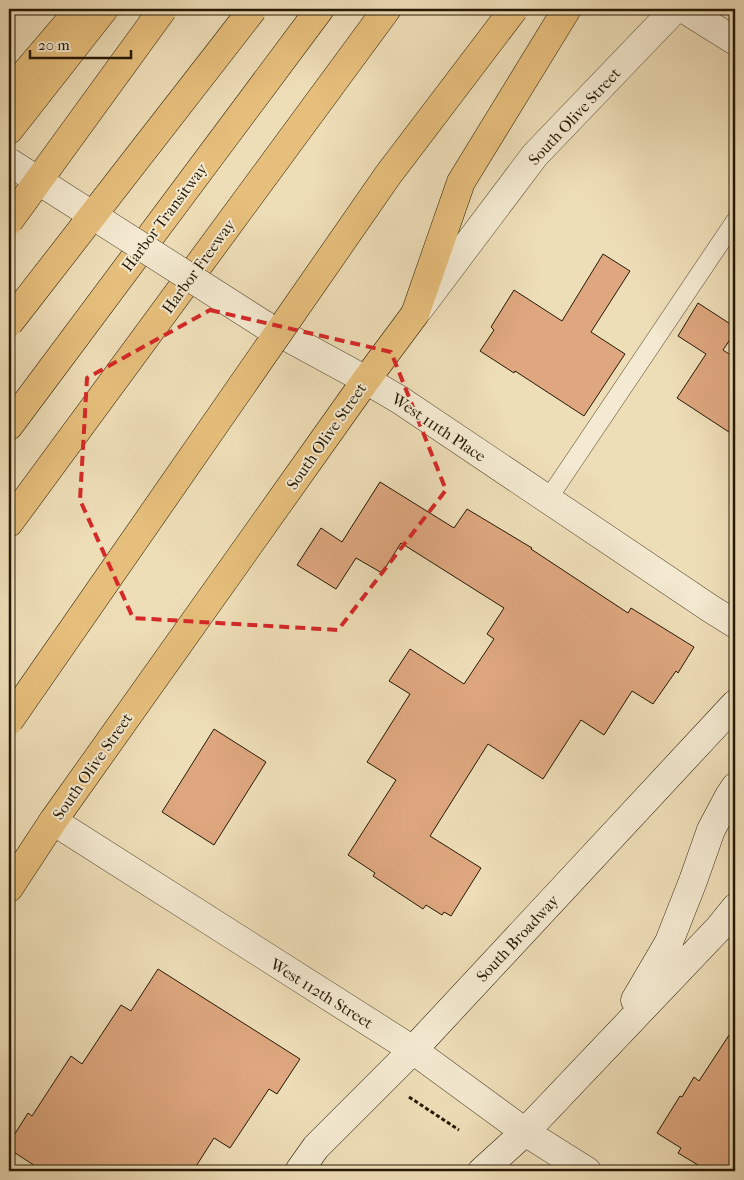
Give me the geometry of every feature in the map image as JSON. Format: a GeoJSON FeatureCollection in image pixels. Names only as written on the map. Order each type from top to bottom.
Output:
{"type":"FeatureCollection","features":[{"type":"Feature","properties":{"kind":"main road"},"geometry":{"type":"LineString","coordinates":[[9,92],[80,9]]}},
{"type":"Feature","properties":{"kind":"main road"},"geometry":{"type":"LineString","coordinates":[[9,130],[104,9]]}},
{"type":"Feature","properties":{"kind":"main road"},"geometry":{"type":"LineString","coordinates":[[9,221],[163,9]]}},
{"type":"Feature","properties":{"kind":"main road"},"geometry":{"type":"LineString","coordinates":[[9,323],[253,9]]}},
{"type":"Feature","properties":{"kind":"main road","name":"Harbor Transitway"},"geometry":{"type":"LineString","coordinates":[[9,426],[320,9]]}},
{"type":"Feature","properties":{"kind":"main road","name":"Harbor Freeway"},"geometry":{"type":"LineString","coordinates":[[9,523],[387,9]]}},
{"type":"Feature","properties":{"kind":"main road"},"geometry":{"type":"LineString","coordinates":[[9,721],[376,191],[514,9]]}},
{"type":"Feature","properties":{"kind":"main road"},"geometry":{"type":"LineString","coordinates":[[415,314],[461,182],[567,9]]}},
{"type":"Feature","properties":{"kind":"main road","name":"South Olive Street"},"geometry":{"type":"LineString","coordinates":[[9,888],[53,821],[366,380],[415,314]]}},
{"type":"Feature","properties":{"kind":"street","name":"South Olive Street"},"geometry":{"type":"LineString","coordinates":[[415,314],[535,155],[675,9]]}},
{"type":"Feature","properties":{"kind":"street"},"geometry":{"type":"LineString","coordinates":[[684,9],[735,41]]}},
{"type":"Feature","properties":{"kind":"street","name":"West 111th Place"},"geometry":{"type":"LineString","coordinates":[[9,162],[263,324],[400,400],[735,624]]}},
{"type":"Feature","properties":{"kind":"street","name":"South Broadway"},"geometry":{"type":"LineString","coordinates":[[299,1171],[316,1147],[413,1050],[735,704]]}},
{"type":"Feature","properties":{"kind":"street"},"geometry":{"type":"LineString","coordinates":[[611,1040],[669,942],[711,830],[728,796],[735,788]]}},
{"type":"Feature","properties":{"kind":"street","name":"West 112th Street"},"geometry":{"type":"LineString","coordinates":[[53,821],[413,1050],[524,1132],[587,1171]]}},
{"type":"Feature","properties":{"kind":"street"},"geometry":{"type":"LineString","coordinates":[[482,1171],[524,1132],[718,929],[735,908]]}},
{"type":"Feature","properties":{"kind":"street"},"geometry":{"type":"LineString","coordinates":[[286,1171],[316,1147]]}},
{"type":"Feature","properties":{"kind":"lane"},"geometry":{"type":"LineString","coordinates":[[548,499],[735,221]]}},
{"type":"Feature","properties":{"kind":"path"},"geometry":{"type":"LineString","coordinates":[[408,1096],[458,1130]]}},
{"type":"Feature","properties":{"kind":"highlighted area"},"geometry":{"type":"Polygon","coordinates":[[[210,310],[391,352],[446,490],[338,630],[133,618],[80,500],[87,378],[210,310]]]}},
{"type":"Feature","properties":{"kind":"building"},"geometry":{"type":"Polygon","coordinates":[[[603,254],[630,271],[591,332],[625,354],[584,416],[515,371],[514,373],[480,351],[494,330],[491,327],[514,290],[562,321],[603,254]]]}},
{"type":"Feature","properties":{"kind":"building"},"geometry":{"type":"Polygon","coordinates":[[[698,303],[735,327],[735,332],[723,350],[735,358],[735,436],[677,398],[706,354],[678,336],[698,303]]]}},
{"type":"Feature","properties":{"kind":"building"},"geometry":{"type":"Polygon","coordinates":[[[380,482],[454,528],[467,509],[532,548],[628,613],[631,608],[694,647],[678,673],[676,671],[653,704],[632,691],[604,735],[581,720],[543,779],[488,744],[430,836],[481,868],[451,916],[444,912],[442,915],[426,905],[423,909],[373,876],[375,873],[348,855],[396,780],[367,762],[410,694],[389,681],[410,649],[464,684],[494,639],[487,634],[504,608],[401,543],[382,573],[356,558],[336,589],[297,565],[321,528],[342,542],[380,482]]]}},
{"type":"Feature","properties":{"kind":"building"},"geometry":{"type":"Polygon","coordinates":[[[214,729],[266,762],[214,845],[162,812],[214,729]]]}},
{"type":"Feature","properties":{"kind":"building"},"geometry":{"type":"Polygon","coordinates":[[[158,969],[300,1059],[277,1094],[269,1089],[230,1148],[214,1138],[193,1171],[43,1171],[9,1149],[9,1143],[28,1113],[32,1116],[71,1056],[82,1064],[121,1005],[131,1011],[158,969]]]}},
{"type":"Feature","properties":{"kind":"building"},"geometry":{"type":"Polygon","coordinates":[[[735,1026],[735,1171],[708,1171],[678,1153],[681,1148],[657,1133],[694,1077],[699,1081],[735,1026]]]}}]}
